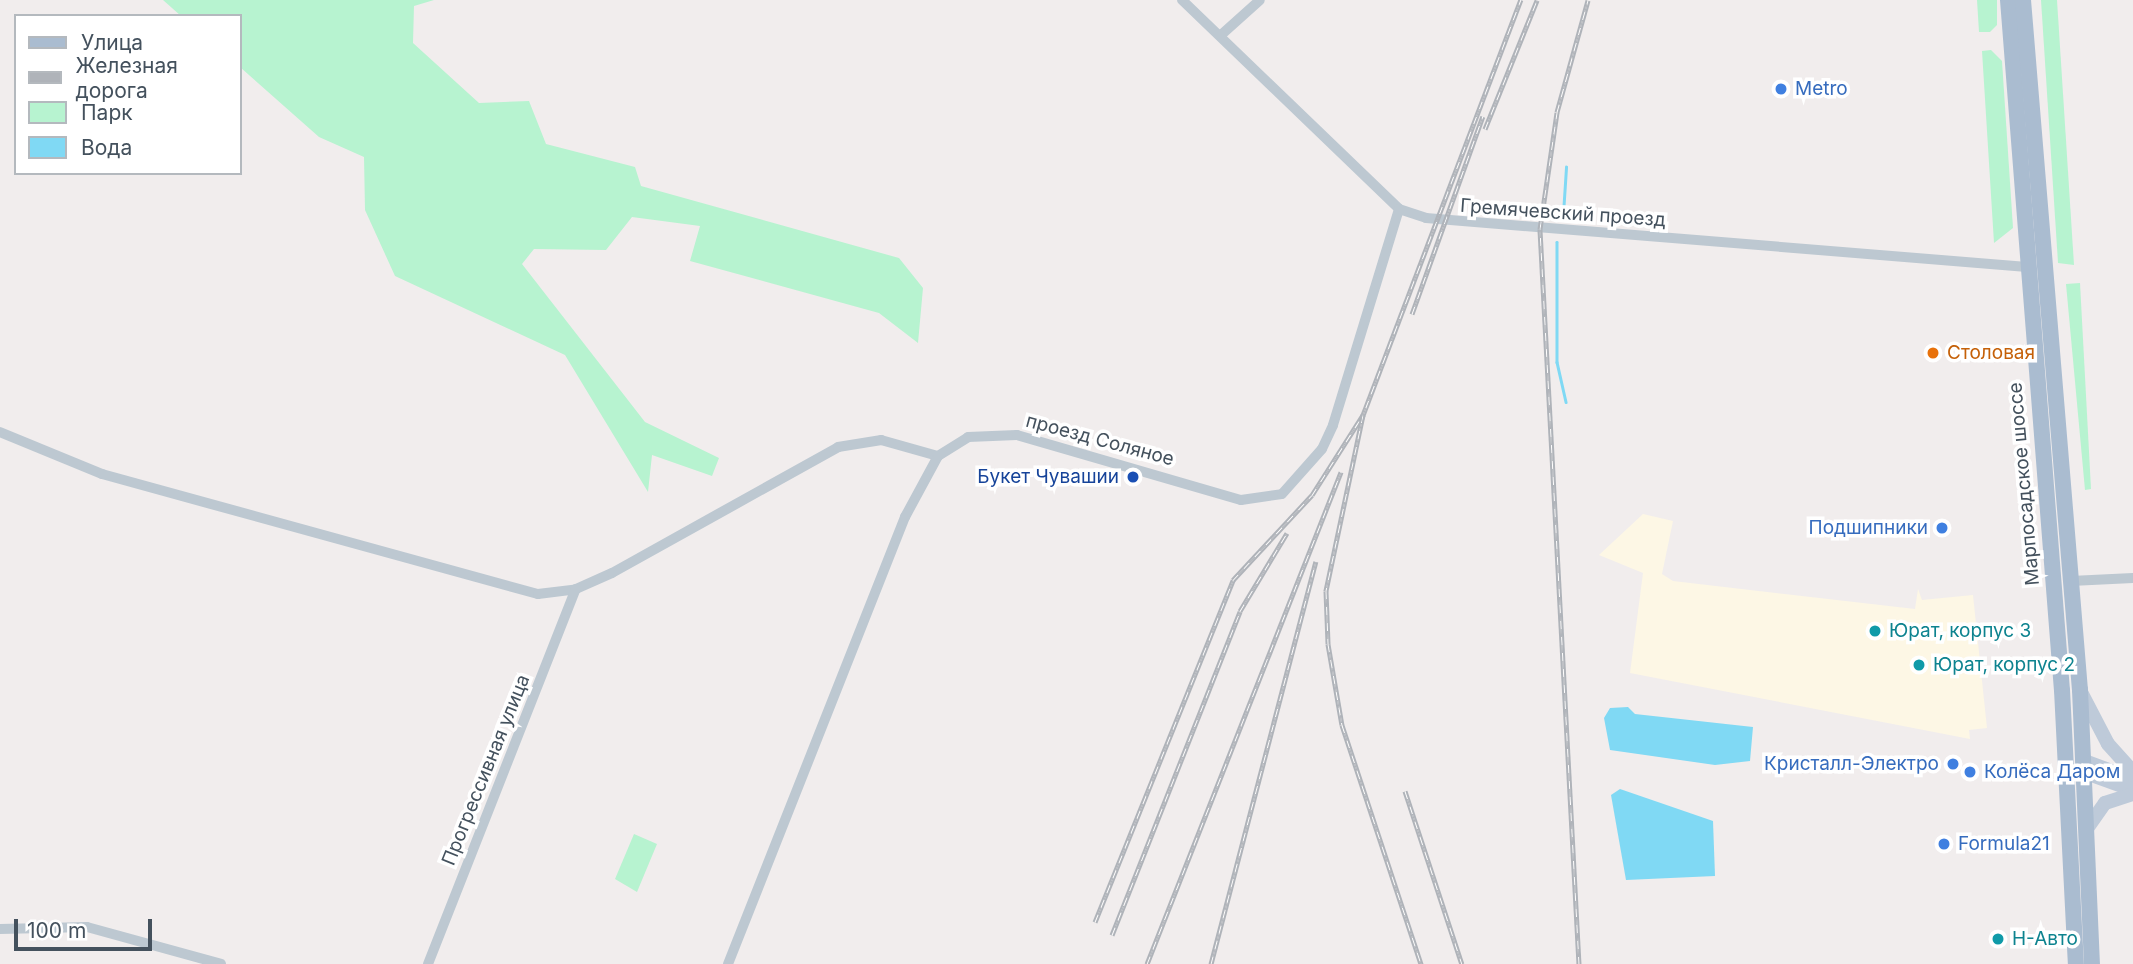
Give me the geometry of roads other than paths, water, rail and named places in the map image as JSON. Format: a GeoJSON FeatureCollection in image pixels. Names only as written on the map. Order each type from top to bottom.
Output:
{"type":"FeatureCollection","features":[{"type":"Feature","properties":{"kind":"main road","name":"Марпосадское шоссе"},"geometry":{"type":"LineString","coordinates":[[2008,0],[2064,761],[2076,964]]}},
{"type":"Feature","properties":{"kind":"main road","name":"Марпосадское шоссе"},"geometry":{"type":"LineString","coordinates":[[2023,0],[2080,690],[2084,841],[2092,964]]}},
{"type":"Feature","properties":{"kind":"main road"},"geometry":{"type":"LineString","coordinates":[[2027,268],[2044,271]]}},
{"type":"Feature","properties":{"kind":"main road"},"geometry":{"type":"LineString","coordinates":[[2080,690],[2108,744],[2133,772]]}},
{"type":"Feature","properties":{"kind":"main road"},"geometry":{"type":"LineString","coordinates":[[2064,761],[2133,779]]}},
{"type":"Feature","properties":{"kind":"main road"},"geometry":{"type":"LineString","coordinates":[[2082,766],[2133,792]]}},
{"type":"Feature","properties":{"kind":"main road"},"geometry":{"type":"LineString","coordinates":[[2084,841],[2095,811],[2133,792]]}},
{"type":"Feature","properties":{"kind":"street","name":"Гремячевский проезд"},"geometry":{"type":"LineString","coordinates":[[1182,0],[1399,209],[1450,223],[2027,268]]}},
{"type":"Feature","properties":{"kind":"street"},"geometry":{"type":"LineString","coordinates":[[1221,35],[1260,0]]}},
{"type":"Feature","properties":{"kind":"street","name":"проезд Соляное"},"geometry":{"type":"LineString","coordinates":[[937,456],[968,438],[1017,435],[1241,500],[1282,494],[1322,449],[1333,425],[1399,209]]}},
{"type":"Feature","properties":{"kind":"street"},"geometry":{"type":"LineString","coordinates":[[0,432],[102,474],[524,592],[576,589],[838,447],[881,440],[937,456],[905,517],[728,964]]}},
{"type":"Feature","properties":{"kind":"street"},"geometry":{"type":"LineString","coordinates":[[2071,581],[2133,578]]}},
{"type":"Feature","properties":{"kind":"street","name":"Прогрессивная улица"},"geometry":{"type":"LineString","coordinates":[[428,964],[576,589]]}},
{"type":"Feature","properties":{"kind":"street"},"geometry":{"type":"LineString","coordinates":[[0,929],[62,925],[114,933],[221,964]]}},
{"type":"Feature","properties":{"kind":"water"},"geometry":{"type":"Polygon","coordinates":[[[1628,707],[1635,714],[1753,727],[1750,761],[1715,765],[1610,750],[1604,718],[1610,708],[1628,707]]]}},
{"type":"Feature","properties":{"kind":"water"},"geometry":{"type":"Polygon","coordinates":[[[1620,789],[1713,821],[1715,876],[1626,880],[1611,795],[1620,789]]]}},
{"type":"Feature","properties":{"kind":"waterway"},"geometry":{"type":"LineString","coordinates":[[1563,214],[1566,167]]}},
{"type":"Feature","properties":{"kind":"waterway"},"geometry":{"type":"LineString","coordinates":[[1557,242],[1557,362],[1566,402]]}},
{"type":"Feature","properties":{"kind":"railway"},"geometry":{"type":"LineString","coordinates":[[1360,423],[1521,0]]}},
{"type":"Feature","properties":{"kind":"railway"},"geometry":{"type":"LineString","coordinates":[[1485,129],[1537,0]]}},
{"type":"Feature","properties":{"kind":"railway"},"geometry":{"type":"LineString","coordinates":[[1579,964],[1540,229],[1557,112],[1588,0]]}},
{"type":"Feature","properties":{"kind":"railway"},"geometry":{"type":"LineString","coordinates":[[1412,314],[1483,116]]}},
{"type":"Feature","properties":{"kind":"railway"},"geometry":{"type":"LineString","coordinates":[[1095,922],[1233,580],[1312,495],[1363,415],[1326,591],[1328,644],[1342,725],[1421,964]]}},
{"type":"Feature","properties":{"kind":"railway"},"geometry":{"type":"LineString","coordinates":[[1147,964],[1341,472]]}},
{"type":"Feature","properties":{"kind":"railway"},"geometry":{"type":"LineString","coordinates":[[1112,935],[1240,611],[1287,533]]}},
{"type":"Feature","properties":{"kind":"railway"},"geometry":{"type":"LineString","coordinates":[[1211,964],[1316,561]]}},
{"type":"Feature","properties":{"kind":"railway"},"geometry":{"type":"LineString","coordinates":[[1405,791],[1462,964]]}},
{"type":"Feature","properties":{"kind":"place","name":"Metro"},"geometry":{"type":"Point","coordinates":[1781,89]}},
{"type":"Feature","properties":{"kind":"place","name":"Столовая"},"geometry":{"type":"Point","coordinates":[1933,353]}},
{"type":"Feature","properties":{"kind":"place","name":"Букет Чувашии"},"geometry":{"type":"Point","coordinates":[1133,477]}},
{"type":"Feature","properties":{"kind":"place","name":"Подшипники"},"geometry":{"type":"Point","coordinates":[1942,528]}},
{"type":"Feature","properties":{"kind":"place","name":"Юрат, корпус 3"},"geometry":{"type":"Point","coordinates":[1875,631]}},
{"type":"Feature","properties":{"kind":"place","name":"Юрат, корпус 2"},"geometry":{"type":"Point","coordinates":[1919,665]}},
{"type":"Feature","properties":{"kind":"place","name":"Кристалл-Электро"},"geometry":{"type":"Point","coordinates":[1953,764]}},
{"type":"Feature","properties":{"kind":"place","name":"Колёса Даром"},"geometry":{"type":"Point","coordinates":[1970,772]}},
{"type":"Feature","properties":{"kind":"place","name":"Formula21"},"geometry":{"type":"Point","coordinates":[1944,844]}},
{"type":"Feature","properties":{"kind":"place","name":"Н-Авто"},"geometry":{"type":"Point","coordinates":[1998,939]}}]}
